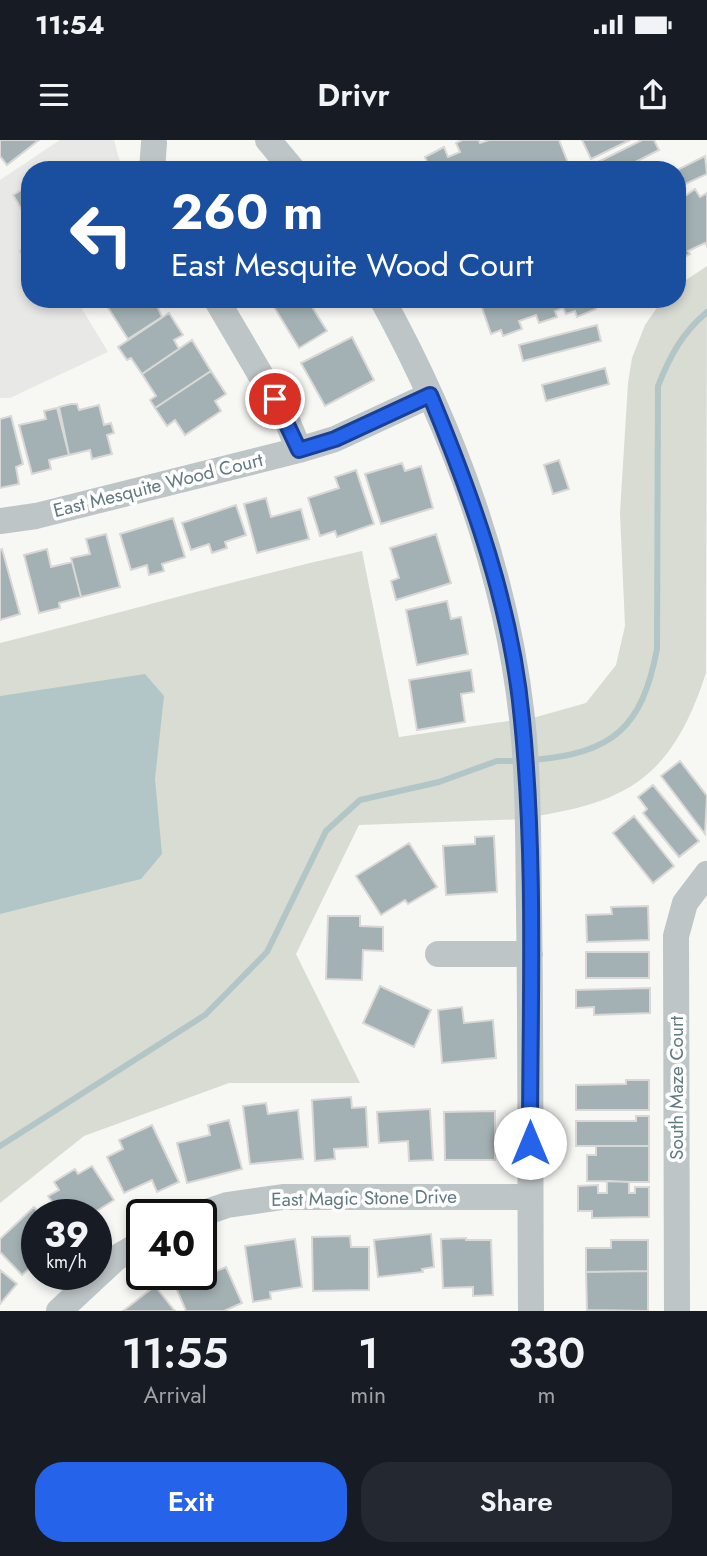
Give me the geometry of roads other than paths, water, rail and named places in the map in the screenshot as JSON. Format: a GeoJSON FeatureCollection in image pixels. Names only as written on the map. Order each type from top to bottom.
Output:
{"type":"FeatureCollection","features":[{"type":"Feature","properties":{"kind":"street"},"geometry":{"type":"LineString","coordinates":[[268,140],[286,161]]}},
{"type":"Feature","properties":{"kind":"street"},"geometry":{"type":"LineString","coordinates":[[153,161],[154,143]]}},
{"type":"Feature","properties":{"kind":"street"},"geometry":{"type":"LineString","coordinates":[[221,308],[286,418],[299,450]]}},
{"type":"Feature","properties":{"kind":"street"},"geometry":{"type":"LineString","coordinates":[[386,308],[430,395],[486,545],[511,654],[522,719],[530,954],[531,1311]]}},
{"type":"Feature","properties":{"kind":"street","name":"East Mesquite Wood Court"},"geometry":{"type":"LineString","coordinates":[[0,521],[36,516],[299,450],[335,439],[430,395]]}},
{"type":"Feature","properties":{"kind":"street","name":"South Maze Court"},"geometry":{"type":"LineString","coordinates":[[677,1311],[676,936],[685,903],[707,874]]}},
{"type":"Feature","properties":{"kind":"street"},"geometry":{"type":"LineString","coordinates":[[438,954],[530,954]]}},
{"type":"Feature","properties":{"kind":"street","name":"East Magic Stone Drive"},"geometry":{"type":"LineString","coordinates":[[217,1208],[283,1197],[530,1197]]}},
{"type":"Feature","properties":{"kind":"street"},"geometry":{"type":"LineString","coordinates":[[60,1311],[116,1258],[126,1252]]}},
{"type":"Feature","properties":{"kind":"waterway"},"geometry":{"type":"LineString","coordinates":[[533,760],[584,751],[603,743],[632,717],[643,699],[657,649],[658,386],[678,346],[690,328],[707,312]]}},
{"type":"Feature","properties":{"kind":"waterway"},"geometry":{"type":"LineString","coordinates":[[0,1146],[205,1015],[267,952],[326,831],[360,800],[439,782],[497,761],[519,761]]}}]}
